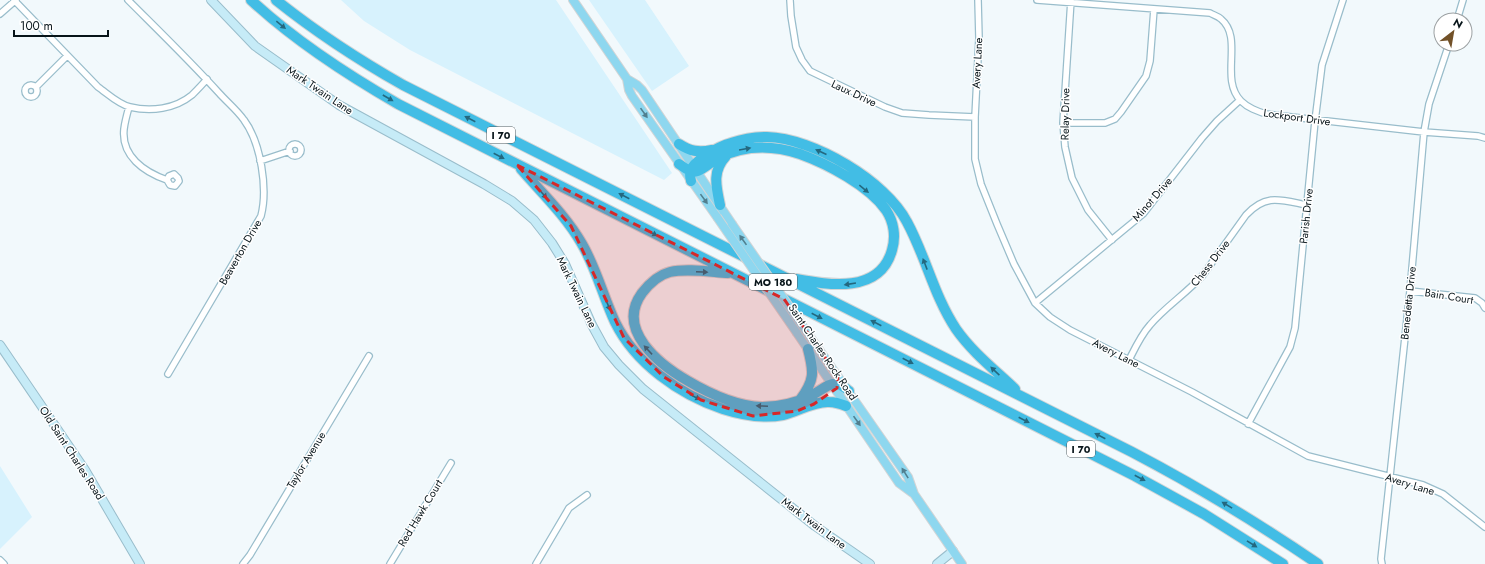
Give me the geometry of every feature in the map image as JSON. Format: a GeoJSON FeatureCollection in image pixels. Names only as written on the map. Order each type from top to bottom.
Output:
{"type":"FeatureCollection","features":[{"type":"Feature","properties":{"kind":"highway","name":"I 70"},"geometry":{"type":"LineString","coordinates":[[251,0],[312,49],[368,87],[428,120],[1135,476],[1204,514],[1283,564]]}},
{"type":"Feature","properties":{"kind":"highway","name":"I 70"},"geometry":{"type":"LineString","coordinates":[[276,0],[346,51],[403,85],[1132,452],[1197,487],[1272,533],[1318,564]]}},
{"type":"Feature","properties":{"kind":"highway"},"geometry":{"type":"LineString","coordinates":[[693,172],[714,150],[726,144],[740,140],[761,138],[780,139],[820,151],[872,182],[897,207],[907,220],[937,295],[956,329],[967,343],[1024,397]]}},
{"type":"Feature","properties":{"kind":"highway"},"geometry":{"type":"LineString","coordinates":[[679,144],[687,149],[697,152],[714,150]]}},
{"type":"Feature","properties":{"kind":"highway"},"geometry":{"type":"LineString","coordinates":[[693,172],[728,154],[748,148],[760,147],[780,149],[801,154],[826,165],[854,181],[878,201],[885,209],[890,218],[895,235],[891,255],[886,264],[871,278],[862,282],[841,285],[822,284],[785,277]]}},
{"type":"Feature","properties":{"kind":"highway"},"geometry":{"type":"LineString","coordinates":[[720,205],[715,180],[716,173],[721,162],[728,154]]}},
{"type":"Feature","properties":{"kind":"highway"},"geometry":{"type":"LineString","coordinates":[[679,164],[693,172]]}},
{"type":"Feature","properties":{"kind":"highway"},"geometry":{"type":"LineString","coordinates":[[517,165],[563,215],[571,226],[585,251],[615,321],[624,338],[649,366],[683,390],[701,400],[722,409],[738,413],[761,416],[782,415],[814,404],[829,402],[846,406]]}},
{"type":"Feature","properties":{"kind":"highway"},"geometry":{"type":"LineString","coordinates":[[732,273],[670,272],[659,277],[647,286],[639,297],[634,310],[634,323],[637,333],[643,343],[670,369],[706,391],[741,404],[762,407],[788,404],[836,383],[842,385],[849,391]]}},
{"type":"Feature","properties":{"kind":"highway"},"geometry":{"type":"LineString","coordinates":[[800,400],[807,391],[813,378],[810,345]]}},
{"type":"Feature","properties":{"kind":"highway"},"geometry":{"type":"LineString","coordinates":[[814,404],[836,383]]}},
{"type":"Feature","properties":{"kind":"main road","name":"Saint Charles Rock Road"},"geometry":{"type":"LineString","coordinates":[[573,0],[627,78],[642,90],[679,144],[717,217],[797,333],[810,345]]}},
{"type":"Feature","properties":{"kind":"main road","name":"Saint Charles Rock Road"},"geometry":{"type":"LineString","coordinates":[[627,78],[629,90],[632,96],[679,164]]}},
{"type":"Feature","properties":{"kind":"main road","name":"Saint Charles Rock Road"},"geometry":{"type":"LineString","coordinates":[[693,172],[720,205],[836,383],[846,406],[899,483],[914,494]]}},
{"type":"Feature","properties":{"kind":"main road","name":"Saint Charles Rock Road"},"geometry":{"type":"LineString","coordinates":[[849,391],[908,477],[914,494],[962,564]]}},
{"type":"Feature","properties":{"kind":"street"},"geometry":{"type":"LineString","coordinates":[[0,14],[15,0],[98,87],[114,99],[129,107],[150,109],[171,106],[191,96],[207,79]]}},
{"type":"Feature","properties":{"kind":"street","name":"Beaverton Drive"},"geometry":{"type":"LineString","coordinates":[[128,0],[207,79],[244,120],[251,132],[260,161],[264,195],[261,216],[168,374]]}},
{"type":"Feature","properties":{"kind":"street","name":"Mark Twain Lane"},"geometry":{"type":"LineString","coordinates":[[211,0],[255,46],[339,105],[484,184],[512,201],[534,220],[552,243],[565,264],[592,325],[604,347],[619,365],[643,389],[815,526],[870,564]]}},
{"type":"Feature","properties":{"kind":"street","name":"Laux Drive"},"geometry":{"type":"LineString","coordinates":[[790,0],[796,47],[802,60],[810,71],[885,107],[902,112],[975,117]]}},
{"type":"Feature","properties":{"kind":"street","name":"Avery Lane"},"geometry":{"type":"LineString","coordinates":[[978,0],[979,38],[975,117],[975,159],[981,184],[996,224],[1014,264],[1035,303],[1050,317],[1070,330],[1192,392],[1308,456],[1423,485],[1443,494],[1485,527]]}},
{"type":"Feature","properties":{"kind":"street"},"geometry":{"type":"LineString","coordinates":[[1037,0],[1071,1],[1210,13],[1220,19],[1227,27],[1231,38],[1230,68],[1232,85],[1240,100]]}},
{"type":"Feature","properties":{"kind":"street","name":"Parish Drive"},"geometry":{"type":"LineString","coordinates":[[1248,424],[1290,347],[1295,328],[1315,121],[1322,65],[1343,0]]}},
{"type":"Feature","properties":{"kind":"street"},"geometry":{"type":"LineString","coordinates":[[1459,12],[1463,0]]}},
{"type":"Feature","properties":{"kind":"street","name":"Relay Drive"},"geometry":{"type":"LineString","coordinates":[[1071,1],[1063,123],[1065,148],[1072,178],[1088,210],[1112,240]]}},
{"type":"Feature","properties":{"kind":"street"},"geometry":{"type":"LineString","coordinates":[[1063,123],[1105,123],[1114,119],[1121,112],[1146,76],[1150,61],[1154,9]]}},
{"type":"Feature","properties":{"kind":"street","name":"Benedetta Drive"},"geometry":{"type":"LineString","coordinates":[[1382,564],[1381,559],[1410,291],[1424,132],[1428,104],[1446,52]]}},
{"type":"Feature","properties":{"kind":"street"},"geometry":{"type":"LineString","coordinates":[[36,87],[67,56]]}},
{"type":"Feature","properties":{"kind":"street","name":"Lockport Drive"},"geometry":{"type":"LineString","coordinates":[[1240,100],[1250,108],[1266,114],[1315,121],[1478,136],[1485,138]]}},
{"type":"Feature","properties":{"kind":"street","name":"Minot Drive"},"geometry":{"type":"LineString","coordinates":[[1035,303],[1143,214],[1202,138],[1217,121],[1240,100]]}},
{"type":"Feature","properties":{"kind":"street"},"geometry":{"type":"LineString","coordinates":[[129,107],[124,130],[125,141],[129,153],[142,168],[157,177],[167,180]]}},
{"type":"Feature","properties":{"kind":"street"},"geometry":{"type":"LineString","coordinates":[[260,161],[290,151]]}},
{"type":"Feature","properties":{"kind":"street","name":"Chess Drive"},"geometry":{"type":"LineString","coordinates":[[1129,360],[1150,324],[1203,275],[1254,206],[1264,201],[1277,199],[1307,205]]}},
{"type":"Feature","properties":{"kind":"street","name":"Bain Court"},"geometry":{"type":"LineString","coordinates":[[1410,291],[1475,298],[1482,303],[1485,308]]}},
{"type":"Feature","properties":{"kind":"street","name":"Old Saint Charles Road"},"geometry":{"type":"LineString","coordinates":[[0,345],[85,470],[140,564]]}},
{"type":"Feature","properties":{"kind":"street","name":"Taylor Avenue"},"geometry":{"type":"LineString","coordinates":[[243,564],[250,555],[369,356]]}},
{"type":"Feature","properties":{"kind":"street","name":"Red Hawk Court"},"geometry":{"type":"LineString","coordinates":[[390,564],[451,463]]}},
{"type":"Feature","properties":{"kind":"street"},"geometry":{"type":"LineString","coordinates":[[536,564],[569,508],[587,495]]}},
{"type":"Feature","properties":{"kind":"street"},"geometry":{"type":"LineString","coordinates":[[937,564],[953,551]]}},
{"type":"Feature","properties":{"kind":"street"},"geometry":{"type":"LineString","coordinates":[[0,560],[4,564]]}},
{"type":"Feature","properties":{"kind":"highlighted area"},"geometry":{"type":"Polygon","coordinates":[[[517,165],[784,299],[838,376],[837,388],[814,404],[797,411],[753,416],[701,400],[664,377],[624,338],[571,226],[517,165]]]}},
{"type":"Feature","properties":{"kind":"shaded area"},"geometry":{"type":"Polygon","coordinates":[[[341,0],[556,0],[672,173],[664,180],[410,50],[364,21],[341,0]]]}},
{"type":"Feature","properties":{"kind":"shaded area"},"geometry":{"type":"Polygon","coordinates":[[[589,0],[645,0],[689,66],[652,91],[589,0]]]}},
{"type":"Feature","properties":{"kind":"shaded area"},"geometry":{"type":"Polygon","coordinates":[[[0,466],[32,517],[0,549],[0,466]]]}}]}
